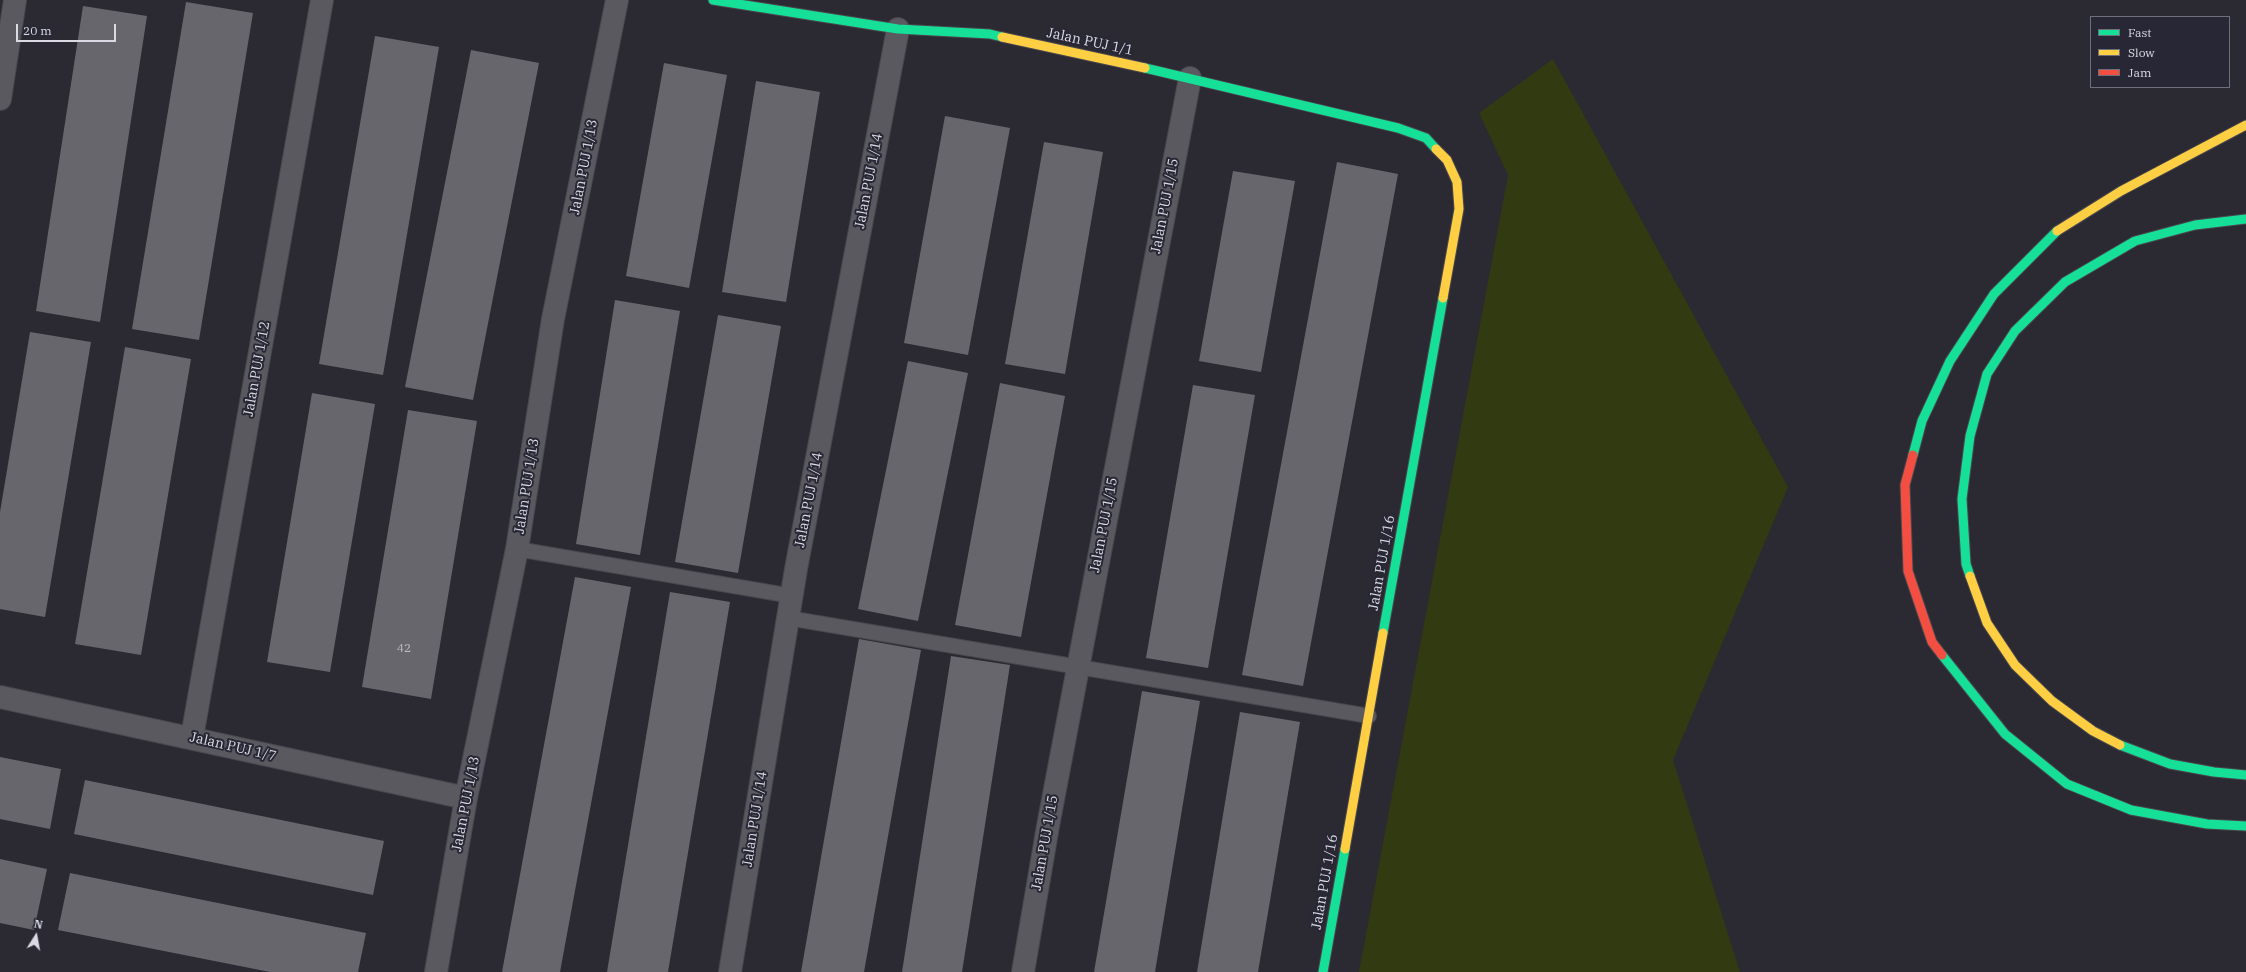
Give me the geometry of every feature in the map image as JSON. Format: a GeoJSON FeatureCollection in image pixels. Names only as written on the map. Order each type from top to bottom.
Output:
{"type":"FeatureCollection","features":[{"type":"Feature","properties":{"kind":"main road","name":"Jalan PUJ 1/1"},"geometry":{"type":"LineString","coordinates":[[713,0],[898,29],[990,34],[1190,78],[1398,128],[1426,138],[1447,160]]}},
{"type":"Feature","properties":{"kind":"main road"},"geometry":{"type":"LineString","coordinates":[[2246,125],[2121,191],[2053,233],[1994,294],[1950,361],[1925,414],[1905,485],[1908,571],[1932,642],[1969,691],[2005,734],[2067,784],[2131,810],[2207,824],[2246,826]]}},
{"type":"Feature","properties":{"kind":"main road","name":"Jalan PUJ 1/16"},"geometry":{"type":"LineString","coordinates":[[1323,972],[1459,209],[1457,182],[1447,160]]}},
{"type":"Feature","properties":{"kind":"main road"},"geometry":{"type":"LineString","coordinates":[[2246,220],[2195,225],[2135,241],[2065,282],[2015,331],[1987,374],[1970,436],[1962,498],[1966,564],[1988,623],[2015,665],[2052,701],[2093,731],[2132,751],[2170,764],[2214,772],[2246,775]]}},
{"type":"Feature","properties":{"kind":"street"},"geometry":{"type":"LineString","coordinates":[[0,99],[15,0]]}},
{"type":"Feature","properties":{"kind":"street","name":"Jalan PUJ 1/12"},"geometry":{"type":"LineString","coordinates":[[192,737],[322,0]]}},
{"type":"Feature","properties":{"kind":"street","name":"Jalan PUJ 1/13"},"geometry":{"type":"LineString","coordinates":[[436,972],[466,798],[517,550],[553,319],[617,0]]}},
{"type":"Feature","properties":{"kind":"street","name":"Jalan PUJ 1/14"},"geometry":{"type":"LineString","coordinates":[[730,972],[788,618],[898,29]]}},
{"type":"Feature","properties":{"kind":"street","name":"Jalan PUJ 1/15"},"geometry":{"type":"LineString","coordinates":[[1023,972],[1077,668],[1190,78]]}},
{"type":"Feature","properties":{"kind":"street","name":"Jalan PUJ 1/7"},"geometry":{"type":"LineString","coordinates":[[0,697],[192,737],[466,798]]}},
{"type":"Feature","properties":{"kind":"lane"},"geometry":{"type":"LineString","coordinates":[[517,550],[792,596]]}},
{"type":"Feature","properties":{"kind":"lane"},"geometry":{"type":"LineString","coordinates":[[788,618],[1077,668],[1369,716]]}},
{"type":"Feature","properties":{"kind":"green space"},"geometry":{"type":"Polygon","coordinates":[[[1553,59],[1788,487],[1673,760],[1740,972],[1359,972],[1508,175],[1479,113],[1553,59]]]}},
{"type":"Feature","properties":{"kind":"building"},"geometry":{"type":"Polygon","coordinates":[[[186,2],[253,13],[199,340],[132,329],[186,2]]]}},
{"type":"Feature","properties":{"kind":"building"},"geometry":{"type":"Polygon","coordinates":[[[83,6],[147,16],[100,322],[36,311],[83,6]]]}},
{"type":"Feature","properties":{"kind":"building"},"geometry":{"type":"Polygon","coordinates":[[[375,36],[439,47],[383,375],[319,364],[375,36]]]}},
{"type":"Feature","properties":{"kind":"building"},"geometry":{"type":"Polygon","coordinates":[[[471,50],[539,63],[473,400],[405,387],[471,50]]]}},
{"type":"Feature","properties":{"kind":"building"},"geometry":{"type":"Polygon","coordinates":[[[664,63],[727,75],[689,288],[626,276],[664,63]]]}},
{"type":"Feature","properties":{"kind":"building"},"geometry":{"type":"Polygon","coordinates":[[[756,81],[820,92],[786,302],[722,292],[756,81]]]}},
{"type":"Feature","properties":{"kind":"building"},"geometry":{"type":"Polygon","coordinates":[[[945,116],[1010,128],[968,355],[904,343],[945,116]]]}},
{"type":"Feature","properties":{"kind":"building"},"geometry":{"type":"Polygon","coordinates":[[[1044,142],[1103,152],[1065,374],[1005,364],[1044,142]]]}},
{"type":"Feature","properties":{"kind":"building"},"geometry":{"type":"Polygon","coordinates":[[[1337,162],[1398,174],[1303,686],[1242,675],[1337,162]]]}},
{"type":"Feature","properties":{"kind":"building"},"geometry":{"type":"Polygon","coordinates":[[[1233,171],[1295,181],[1261,372],[1199,361],[1233,171]]]}},
{"type":"Feature","properties":{"kind":"building"},"geometry":{"type":"Polygon","coordinates":[[[615,300],[680,311],[640,555],[576,544],[615,300]]]}},
{"type":"Feature","properties":{"kind":"building"},"geometry":{"type":"Polygon","coordinates":[[[718,315],[781,326],[738,573],[675,562],[718,315]]]}},
{"type":"Feature","properties":{"kind":"building"},"geometry":{"type":"Polygon","coordinates":[[[30,332],[91,342],[45,617],[0,609],[0,512],[30,332]]]}},
{"type":"Feature","properties":{"kind":"building"},"geometry":{"type":"Polygon","coordinates":[[[125,347],[191,359],[141,655],[75,644],[125,347]]]}},
{"type":"Feature","properties":{"kind":"building"},"geometry":{"type":"Polygon","coordinates":[[[908,361],[968,373],[918,621],[858,609],[908,361]]]}},
{"type":"Feature","properties":{"kind":"building"},"geometry":{"type":"Polygon","coordinates":[[[1000,383],[1065,396],[1021,637],[955,625],[1000,383]]]}},
{"type":"Feature","properties":{"kind":"building"},"geometry":{"type":"Polygon","coordinates":[[[1193,385],[1255,395],[1208,668],[1146,658],[1193,385]]]}},
{"type":"Feature","properties":{"kind":"building"},"geometry":{"type":"Polygon","coordinates":[[[312,393],[375,404],[330,672],[267,662],[312,393]]]}},
{"type":"Feature","properties":{"kind":"building"},"geometry":{"type":"Polygon","coordinates":[[[408,410],[477,421],[431,699],[362,687],[408,410]]]}},
{"type":"Feature","properties":{"kind":"building"},"geometry":{"type":"Polygon","coordinates":[[[575,577],[631,587],[560,972],[502,972],[575,577]]]}},
{"type":"Feature","properties":{"kind":"building"},"geometry":{"type":"Polygon","coordinates":[[[670,592],[730,602],[668,972],[607,972],[670,592]]]}},
{"type":"Feature","properties":{"kind":"building"},"geometry":{"type":"Polygon","coordinates":[[[859,639],[921,650],[864,972],[801,972],[859,639]]]}},
{"type":"Feature","properties":{"kind":"building"},"geometry":{"type":"Polygon","coordinates":[[[951,656],[1010,665],[962,972],[902,972],[951,656]]]}},
{"type":"Feature","properties":{"kind":"building"},"geometry":{"type":"Polygon","coordinates":[[[1142,691],[1200,701],[1155,972],[1094,972],[1142,691]]]}},
{"type":"Feature","properties":{"kind":"building"},"geometry":{"type":"Polygon","coordinates":[[[1240,712],[1300,722],[1258,972],[1197,972],[1240,712]]]}},
{"type":"Feature","properties":{"kind":"building"},"geometry":{"type":"Polygon","coordinates":[[[0,757],[61,769],[50,829],[0,819],[0,757]]]}},
{"type":"Feature","properties":{"kind":"building"},"geometry":{"type":"Polygon","coordinates":[[[85,780],[384,841],[373,895],[74,834],[85,780]]]}},
{"type":"Feature","properties":{"kind":"building"},"geometry":{"type":"Polygon","coordinates":[[[0,859],[47,869],[34,930],[0,923],[0,859]]]}},
{"type":"Feature","properties":{"kind":"building"},"geometry":{"type":"Polygon","coordinates":[[[70,873],[366,933],[358,972],[270,972],[58,930],[70,873]]]}},
{"type":"Feature","properties":{"kind":"traffic: fast"},"geometry":{"type":"LineString","coordinates":[[713,0],[898,29],[990,34],[1002,37]]}},
{"type":"Feature","properties":{"kind":"traffic: fast"},"geometry":{"type":"LineString","coordinates":[[1145,68],[1398,128],[1426,138],[1436,149]]}},
{"type":"Feature","properties":{"kind":"traffic: fast"},"geometry":{"type":"LineString","coordinates":[[1970,576],[1966,564],[1962,499],[1970,436],[1987,374],[2015,331],[2065,282],[2135,241],[2195,225],[2246,219]]}},
{"type":"Feature","properties":{"kind":"traffic: fast"},"geometry":{"type":"LineString","coordinates":[[1913,455],[1922,421],[1950,361],[1994,294],[2057,231]]}},
{"type":"Feature","properties":{"kind":"traffic: fast"},"geometry":{"type":"LineString","coordinates":[[1383,633],[1443,298]]}},
{"type":"Feature","properties":{"kind":"traffic: fast"},"geometry":{"type":"LineString","coordinates":[[1942,655],[2005,734],[2067,784],[2131,810],[2207,824],[2246,826]]}},
{"type":"Feature","properties":{"kind":"traffic: fast"},"geometry":{"type":"LineString","coordinates":[[2120,745],[2170,764],[2214,772],[2246,775]]}},
{"type":"Feature","properties":{"kind":"traffic: fast"},"geometry":{"type":"LineString","coordinates":[[1323,972],[1345,849]]}},
{"type":"Feature","properties":{"kind":"traffic: slow"},"geometry":{"type":"LineString","coordinates":[[1002,37],[1145,68]]}},
{"type":"Feature","properties":{"kind":"traffic: slow"},"geometry":{"type":"LineString","coordinates":[[2057,231],[2121,191],[2246,125]]}},
{"type":"Feature","properties":{"kind":"traffic: slow"},"geometry":{"type":"LineString","coordinates":[[1436,149],[1447,160],[1457,182],[1459,209],[1443,298]]}},
{"type":"Feature","properties":{"kind":"traffic: slow"},"geometry":{"type":"LineString","coordinates":[[1970,576],[1987,623],[2015,665],[2052,701],[2093,731],[2120,745]]}},
{"type":"Feature","properties":{"kind":"traffic: slow"},"geometry":{"type":"LineString","coordinates":[[1345,849],[1383,633]]}},
{"type":"Feature","properties":{"kind":"traffic: jam"},"geometry":{"type":"LineString","coordinates":[[1913,455],[1905,485],[1908,571],[1932,642],[1942,655]]}}]}
